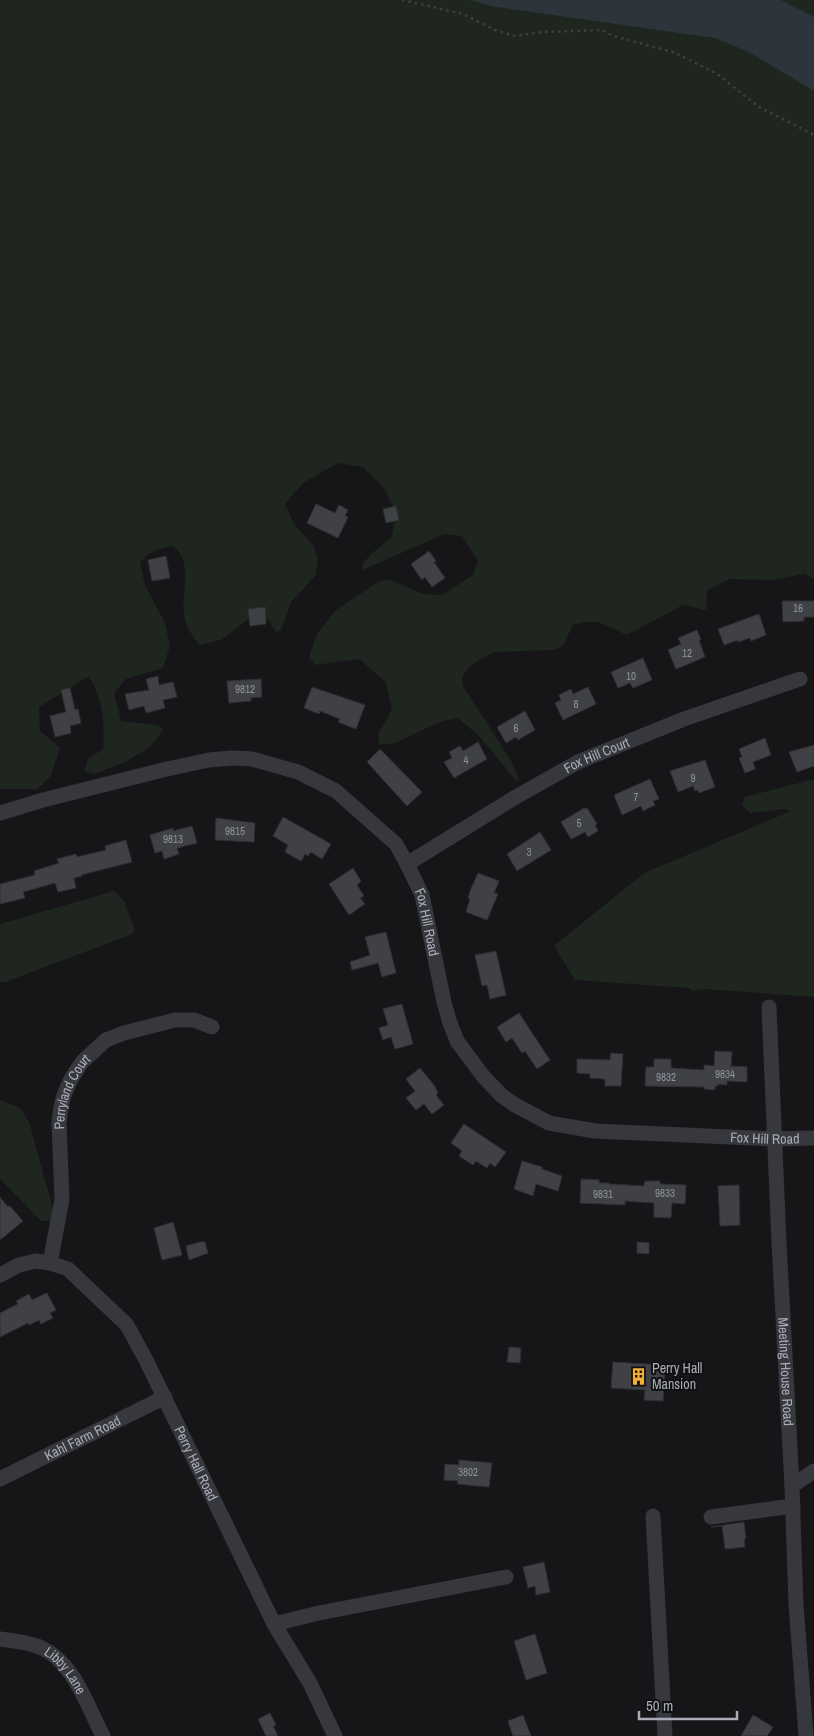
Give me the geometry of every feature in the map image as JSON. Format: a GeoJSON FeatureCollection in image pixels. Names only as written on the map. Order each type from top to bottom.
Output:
{"type":"FeatureCollection","features":[{"type":"Feature","properties":{"kind":"street","name":"Fox Hill Court"},"geometry":{"type":"LineString","coordinates":[[407,864],[514,798],[578,762],[684,719],[800,679]]}},
{"type":"Feature","properties":{"kind":"street","name":"Fox Hill Road"},"geometry":{"type":"LineString","coordinates":[[0,813],[43,800],[209,760],[252,759],[298,772],[336,790],[396,844],[422,895],[443,996],[457,1041],[483,1076],[502,1096],[534,1116],[549,1123],[568,1127],[628,1134],[774,1139],[814,1138]]}},
{"type":"Feature","properties":{"kind":"street","name":"Meeting House Road"},"geometry":{"type":"LineString","coordinates":[[769,1008],[796,1604],[806,1736]]}},
{"type":"Feature","properties":{"kind":"street","name":"Perryland Court"},"geometry":{"type":"LineString","coordinates":[[50,1263],[62,1199],[59,1124],[61,1108],[71,1079],[82,1062],[106,1040],[124,1032],[175,1020],[194,1020],[212,1026]]}},
{"type":"Feature","properties":{"kind":"street","name":"Perry Hall Road"},"geometry":{"type":"LineString","coordinates":[[0,1275],[19,1266],[36,1261],[68,1269],[127,1325],[165,1397],[274,1624],[310,1683],[335,1736]]}},
{"type":"Feature","properties":{"kind":"street","name":"Kahl Farm Road"},"geometry":{"type":"LineString","coordinates":[[0,1479],[165,1397]]}},
{"type":"Feature","properties":{"kind":"street"},"geometry":{"type":"LineString","coordinates":[[792,1486],[814,1470]]}},
{"type":"Feature","properties":{"kind":"street"},"geometry":{"type":"LineString","coordinates":[[711,1517],[793,1506]]}},
{"type":"Feature","properties":{"kind":"street"},"geometry":{"type":"LineString","coordinates":[[653,1516],[665,1736]]}},
{"type":"Feature","properties":{"kind":"street"},"geometry":{"type":"LineString","coordinates":[[274,1624],[319,1613],[506,1577]]}},
{"type":"Feature","properties":{"kind":"street","name":"Libby Lane"},"geometry":{"type":"LineString","coordinates":[[0,1639],[41,1648],[62,1664],[72,1676],[103,1736]]}},
{"type":"Feature","properties":{"kind":"path"},"geometry":{"type":"LineString","coordinates":[[402,0],[463,14],[495,30],[515,36],[543,32],[602,30],[613,36],[672,52],[716,73],[759,107],[814,135]]}},
{"type":"Feature","properties":{"kind":"shaded area"},"geometry":{"type":"Polygon","coordinates":[[[0,0],[814,0],[814,579],[804,574],[771,580],[729,579],[707,591],[706,610],[683,605],[627,635],[601,623],[581,623],[573,625],[563,646],[552,650],[493,652],[470,666],[462,677],[463,686],[510,759],[519,779],[516,781],[479,736],[458,718],[442,721],[395,743],[379,745],[378,734],[392,710],[386,682],[359,659],[315,665],[309,657],[317,634],[336,610],[378,582],[389,579],[423,594],[442,595],[473,575],[478,561],[462,536],[444,534],[363,570],[362,565],[370,555],[392,537],[396,512],[384,488],[363,467],[338,463],[303,483],[285,504],[294,524],[314,546],[318,559],[316,575],[291,602],[281,630],[276,632],[268,619],[260,616],[247,620],[221,640],[200,645],[189,631],[186,623],[184,605],[185,569],[179,553],[173,546],[151,553],[140,563],[145,585],[165,623],[170,646],[163,668],[126,679],[114,693],[121,721],[158,725],[163,730],[150,747],[125,762],[94,774],[84,771],[88,759],[103,749],[104,739],[102,711],[94,685],[89,676],[39,707],[40,731],[60,748],[51,776],[37,789],[0,789],[0,0]]]}},
{"type":"Feature","properties":{"kind":"shaded area"},"geometry":{"type":"Polygon","coordinates":[[[471,0],[781,0],[814,17],[814,91],[749,52],[715,38],[491,6],[471,0]]]}},
{"type":"Feature","properties":{"kind":"shaded area"},"geometry":{"type":"Polygon","coordinates":[[[814,779],[814,997],[704,989],[692,991],[689,988],[575,980],[554,946],[644,873],[791,811],[785,809],[750,813],[742,805],[745,797],[814,779]]]}},
{"type":"Feature","properties":{"kind":"shaded area"},"geometry":{"type":"Polygon","coordinates":[[[114,891],[124,901],[135,930],[130,935],[5,982],[0,982],[0,924],[114,891]]]}},
{"type":"Feature","properties":{"kind":"shaded area"},"geometry":{"type":"Polygon","coordinates":[[[0,1100],[20,1108],[29,1122],[54,1212],[52,1221],[41,1221],[0,1179],[0,1100]]]}},
{"type":"Feature","properties":{"kind":"building"},"geometry":{"type":"Polygon","coordinates":[[[316,504],[335,513],[339,505],[348,510],[345,516],[348,517],[338,538],[307,523],[316,504]]]}},
{"type":"Feature","properties":{"kind":"building"},"geometry":{"type":"Polygon","coordinates":[[[396,506],[399,520],[386,523],[383,509],[396,506]]]}},
{"type":"Feature","properties":{"kind":"building"},"geometry":{"type":"Polygon","coordinates":[[[429,551],[445,578],[432,587],[425,577],[422,580],[411,564],[429,551]]]}},
{"type":"Feature","properties":{"kind":"building"},"geometry":{"type":"Polygon","coordinates":[[[166,556],[170,578],[152,581],[148,560],[166,556]]]}},
{"type":"Feature","properties":{"kind":"building"},"geometry":{"type":"Polygon","coordinates":[[[782,601],[814,601],[814,617],[804,617],[804,621],[783,622],[782,601]]]}},
{"type":"Feature","properties":{"kind":"building"},"geometry":{"type":"Polygon","coordinates":[[[265,607],[266,624],[250,626],[248,609],[265,607]]]}},
{"type":"Feature","properties":{"kind":"building"},"geometry":{"type":"Polygon","coordinates":[[[759,614],[766,635],[751,641],[750,638],[724,645],[718,629],[759,614]]]}},
{"type":"Feature","properties":{"kind":"building"},"geometry":{"type":"Polygon","coordinates":[[[697,630],[705,657],[676,669],[668,650],[681,644],[678,638],[697,630]]]}},
{"type":"Feature","properties":{"kind":"building"},"geometry":{"type":"Polygon","coordinates":[[[643,658],[652,680],[633,688],[630,683],[618,688],[611,672],[643,658]]]}},
{"type":"Feature","properties":{"kind":"building"},"geometry":{"type":"Polygon","coordinates":[[[158,676],[159,685],[173,682],[177,697],[163,700],[165,708],[146,713],[144,706],[129,710],[125,694],[149,690],[146,679],[158,676]]]}},
{"type":"Feature","properties":{"kind":"building"},"geometry":{"type":"Polygon","coordinates":[[[261,679],[262,697],[251,698],[251,701],[229,703],[227,681],[261,679]]]}},
{"type":"Feature","properties":{"kind":"building"},"geometry":{"type":"Polygon","coordinates":[[[312,687],[365,705],[356,729],[338,722],[340,719],[320,711],[319,714],[304,708],[312,687]]]}},
{"type":"Feature","properties":{"kind":"building"},"geometry":{"type":"Polygon","coordinates":[[[588,687],[596,704],[563,720],[555,703],[561,700],[559,695],[571,689],[573,694],[588,687]]]}},
{"type":"Feature","properties":{"kind":"building"},"geometry":{"type":"Polygon","coordinates":[[[70,688],[75,710],[78,709],[81,723],[70,726],[71,733],[55,737],[50,716],[66,712],[61,690],[70,688]]]}},
{"type":"Feature","properties":{"kind":"building"},"geometry":{"type":"Polygon","coordinates":[[[525,711],[535,730],[518,740],[516,737],[506,743],[497,727],[525,711]]]}},
{"type":"Feature","properties":{"kind":"building"},"geometry":{"type":"Polygon","coordinates":[[[765,738],[771,755],[753,762],[755,769],[745,773],[739,758],[742,757],[739,749],[765,738]]]}},
{"type":"Feature","properties":{"kind":"building"},"geometry":{"type":"Polygon","coordinates":[[[478,742],[487,759],[454,778],[444,762],[452,758],[449,752],[460,746],[463,751],[478,742]]]}},
{"type":"Feature","properties":{"kind":"building"},"geometry":{"type":"Polygon","coordinates":[[[814,745],[814,766],[797,772],[789,752],[814,745]]]}},
{"type":"Feature","properties":{"kind":"building"},"geometry":{"type":"Polygon","coordinates":[[[380,749],[422,792],[407,806],[367,762],[380,749]]]}},
{"type":"Feature","properties":{"kind":"building"},"geometry":{"type":"Polygon","coordinates":[[[705,760],[715,787],[699,793],[698,790],[695,791],[693,786],[678,792],[670,771],[705,760]]]}},
{"type":"Feature","properties":{"kind":"building"},"geometry":{"type":"Polygon","coordinates":[[[650,779],[659,799],[653,801],[655,805],[643,811],[641,806],[622,815],[614,795],[650,779]]]}},
{"type":"Feature","properties":{"kind":"building"},"geometry":{"type":"Polygon","coordinates":[[[587,808],[597,824],[595,825],[598,831],[588,837],[585,832],[571,839],[561,822],[587,808]]]}},
{"type":"Feature","properties":{"kind":"building"},"geometry":{"type":"Polygon","coordinates":[[[283,817],[331,844],[322,859],[311,852],[308,856],[305,854],[301,861],[285,852],[288,845],[273,836],[283,817]]]}},
{"type":"Feature","properties":{"kind":"building"},"geometry":{"type":"Polygon","coordinates":[[[216,818],[255,823],[254,842],[215,840],[216,818]]]}},
{"type":"Feature","properties":{"kind":"building"},"geometry":{"type":"Polygon","coordinates":[[[192,826],[197,843],[177,848],[179,854],[164,859],[162,851],[155,853],[150,835],[173,828],[173,831],[192,826]]]}},
{"type":"Feature","properties":{"kind":"building"},"geometry":{"type":"Polygon","coordinates":[[[540,832],[551,850],[517,871],[507,854],[540,832]]]}},
{"type":"Feature","properties":{"kind":"building"},"geometry":{"type":"Polygon","coordinates":[[[126,840],[132,862],[74,878],[76,888],[58,892],[55,883],[23,892],[25,898],[0,904],[0,884],[35,875],[34,871],[59,863],[57,859],[76,854],[77,857],[106,850],[105,846],[126,840]]]}},
{"type":"Feature","properties":{"kind":"building"},"geometry":{"type":"Polygon","coordinates":[[[353,868],[361,881],[357,885],[364,896],[360,898],[365,904],[349,915],[329,884],[353,868]]]}},
{"type":"Feature","properties":{"kind":"building"},"geometry":{"type":"Polygon","coordinates":[[[478,873],[499,881],[494,893],[498,894],[487,920],[466,912],[470,891],[478,873]]]}},
{"type":"Feature","properties":{"kind":"building"},"geometry":{"type":"Polygon","coordinates":[[[386,932],[396,973],[382,977],[378,963],[352,970],[350,962],[370,955],[365,937],[386,932]]]}},
{"type":"Feature","properties":{"kind":"building"},"geometry":{"type":"Polygon","coordinates":[[[496,951],[506,995],[490,999],[487,985],[482,986],[475,955],[496,951]]]}},
{"type":"Feature","properties":{"kind":"building"},"geometry":{"type":"Polygon","coordinates":[[[402,1004],[413,1044],[395,1049],[391,1037],[383,1040],[379,1028],[388,1025],[383,1009],[402,1004]]]}},
{"type":"Feature","properties":{"kind":"building"},"geometry":{"type":"Polygon","coordinates":[[[519,1013],[550,1060],[537,1069],[525,1051],[522,1053],[512,1038],[506,1042],[497,1027],[519,1013]]]}},
{"type":"Feature","properties":{"kind":"building"},"geometry":{"type":"Polygon","coordinates":[[[715,1051],[732,1052],[731,1066],[747,1067],[747,1082],[727,1081],[727,1085],[718,1084],[718,1086],[715,1086],[715,1090],[704,1089],[704,1087],[645,1086],[646,1067],[654,1067],[654,1059],[671,1059],[671,1068],[704,1070],[704,1065],[714,1066],[715,1051]]]}},
{"type":"Feature","properties":{"kind":"building"},"geometry":{"type":"Polygon","coordinates":[[[611,1053],[623,1054],[621,1086],[605,1086],[605,1079],[590,1078],[590,1074],[577,1073],[577,1059],[610,1060],[611,1053]]]}},
{"type":"Feature","properties":{"kind":"building"},"geometry":{"type":"Polygon","coordinates":[[[420,1068],[434,1085],[438,1093],[436,1095],[444,1105],[432,1114],[424,1104],[416,1110],[406,1098],[415,1091],[406,1079],[420,1068]]]}},
{"type":"Feature","properties":{"kind":"building"},"geometry":{"type":"Polygon","coordinates":[[[464,1124],[506,1152],[495,1167],[490,1163],[487,1168],[476,1161],[473,1165],[459,1156],[462,1151],[451,1143],[464,1124]]]}},
{"type":"Feature","properties":{"kind":"building"},"geometry":{"type":"Polygon","coordinates":[[[522,1161],[562,1176],[558,1191],[536,1184],[533,1196],[514,1189],[522,1161]]]}},
{"type":"Feature","properties":{"kind":"building"},"geometry":{"type":"Polygon","coordinates":[[[581,1179],[599,1180],[599,1183],[644,1186],[645,1181],[660,1181],[660,1184],[686,1185],[685,1204],[672,1203],[671,1218],[654,1217],[654,1203],[625,1201],[625,1205],[580,1203],[581,1179]]]}},
{"type":"Feature","properties":{"kind":"building"},"geometry":{"type":"Polygon","coordinates":[[[739,1185],[740,1225],[720,1226],[718,1186],[739,1185]]]}},
{"type":"Feature","properties":{"kind":"building"},"geometry":{"type":"Polygon","coordinates":[[[0,1197],[23,1221],[0,1240],[0,1197]]]}},
{"type":"Feature","properties":{"kind":"building"},"geometry":{"type":"Polygon","coordinates":[[[173,1222],[182,1255],[162,1260],[154,1228],[173,1222]]]}},
{"type":"Feature","properties":{"kind":"building"},"geometry":{"type":"Polygon","coordinates":[[[205,1242],[208,1253],[189,1260],[186,1246],[205,1242]]]}},
{"type":"Feature","properties":{"kind":"building"},"geometry":{"type":"Polygon","coordinates":[[[637,1242],[649,1243],[649,1254],[637,1253],[637,1242]]]}},
{"type":"Feature","properties":{"kind":"building"},"geometry":{"type":"Polygon","coordinates":[[[47,1293],[56,1310],[50,1313],[53,1318],[41,1324],[39,1320],[29,1325],[28,1323],[0,1337],[0,1313],[18,1304],[16,1301],[29,1294],[32,1300],[47,1293]]]}},
{"type":"Feature","properties":{"kind":"building"},"geometry":{"type":"Polygon","coordinates":[[[509,1347],[521,1348],[520,1363],[507,1362],[509,1347]]]}},
{"type":"Feature","properties":{"kind":"building","name":"Perry Hall Mansion"},"geometry":{"type":"Polygon","coordinates":[[[613,1362],[665,1365],[663,1401],[644,1400],[645,1390],[611,1388],[613,1362]]]}},
{"type":"Feature","properties":{"kind":"building"},"geometry":{"type":"Polygon","coordinates":[[[459,1460],[492,1463],[489,1487],[457,1484],[458,1481],[444,1480],[445,1464],[459,1465],[459,1460]]]}},
{"type":"Feature","properties":{"kind":"building"},"geometry":{"type":"Polygon","coordinates":[[[744,1522],[745,1547],[725,1549],[722,1526],[711,1527],[744,1522]]]}},
{"type":"Feature","properties":{"kind":"building"},"geometry":{"type":"Polygon","coordinates":[[[544,1562],[550,1592],[536,1595],[535,1586],[528,1588],[523,1567],[544,1562]]]}},
{"type":"Feature","properties":{"kind":"building"},"geometry":{"type":"Polygon","coordinates":[[[535,1634],[547,1673],[526,1680],[514,1641],[535,1634]]]}},
{"type":"Feature","properties":{"kind":"building"},"geometry":{"type":"Polygon","coordinates":[[[270,1713],[276,1725],[273,1726],[278,1736],[266,1736],[258,1719],[270,1713]]]}},
{"type":"Feature","properties":{"kind":"building"},"geometry":{"type":"Polygon","coordinates":[[[523,1715],[531,1736],[513,1736],[508,1721],[523,1715]]]}},
{"type":"Feature","properties":{"kind":"building"},"geometry":{"type":"Polygon","coordinates":[[[753,1715],[773,1727],[767,1736],[741,1736],[753,1715]]]}},
{"type":"Feature","properties":{"kind":"place","name":"Perry Hall Mansion"},"geometry":{"type":"Point","coordinates":[638,1376]}}]}
